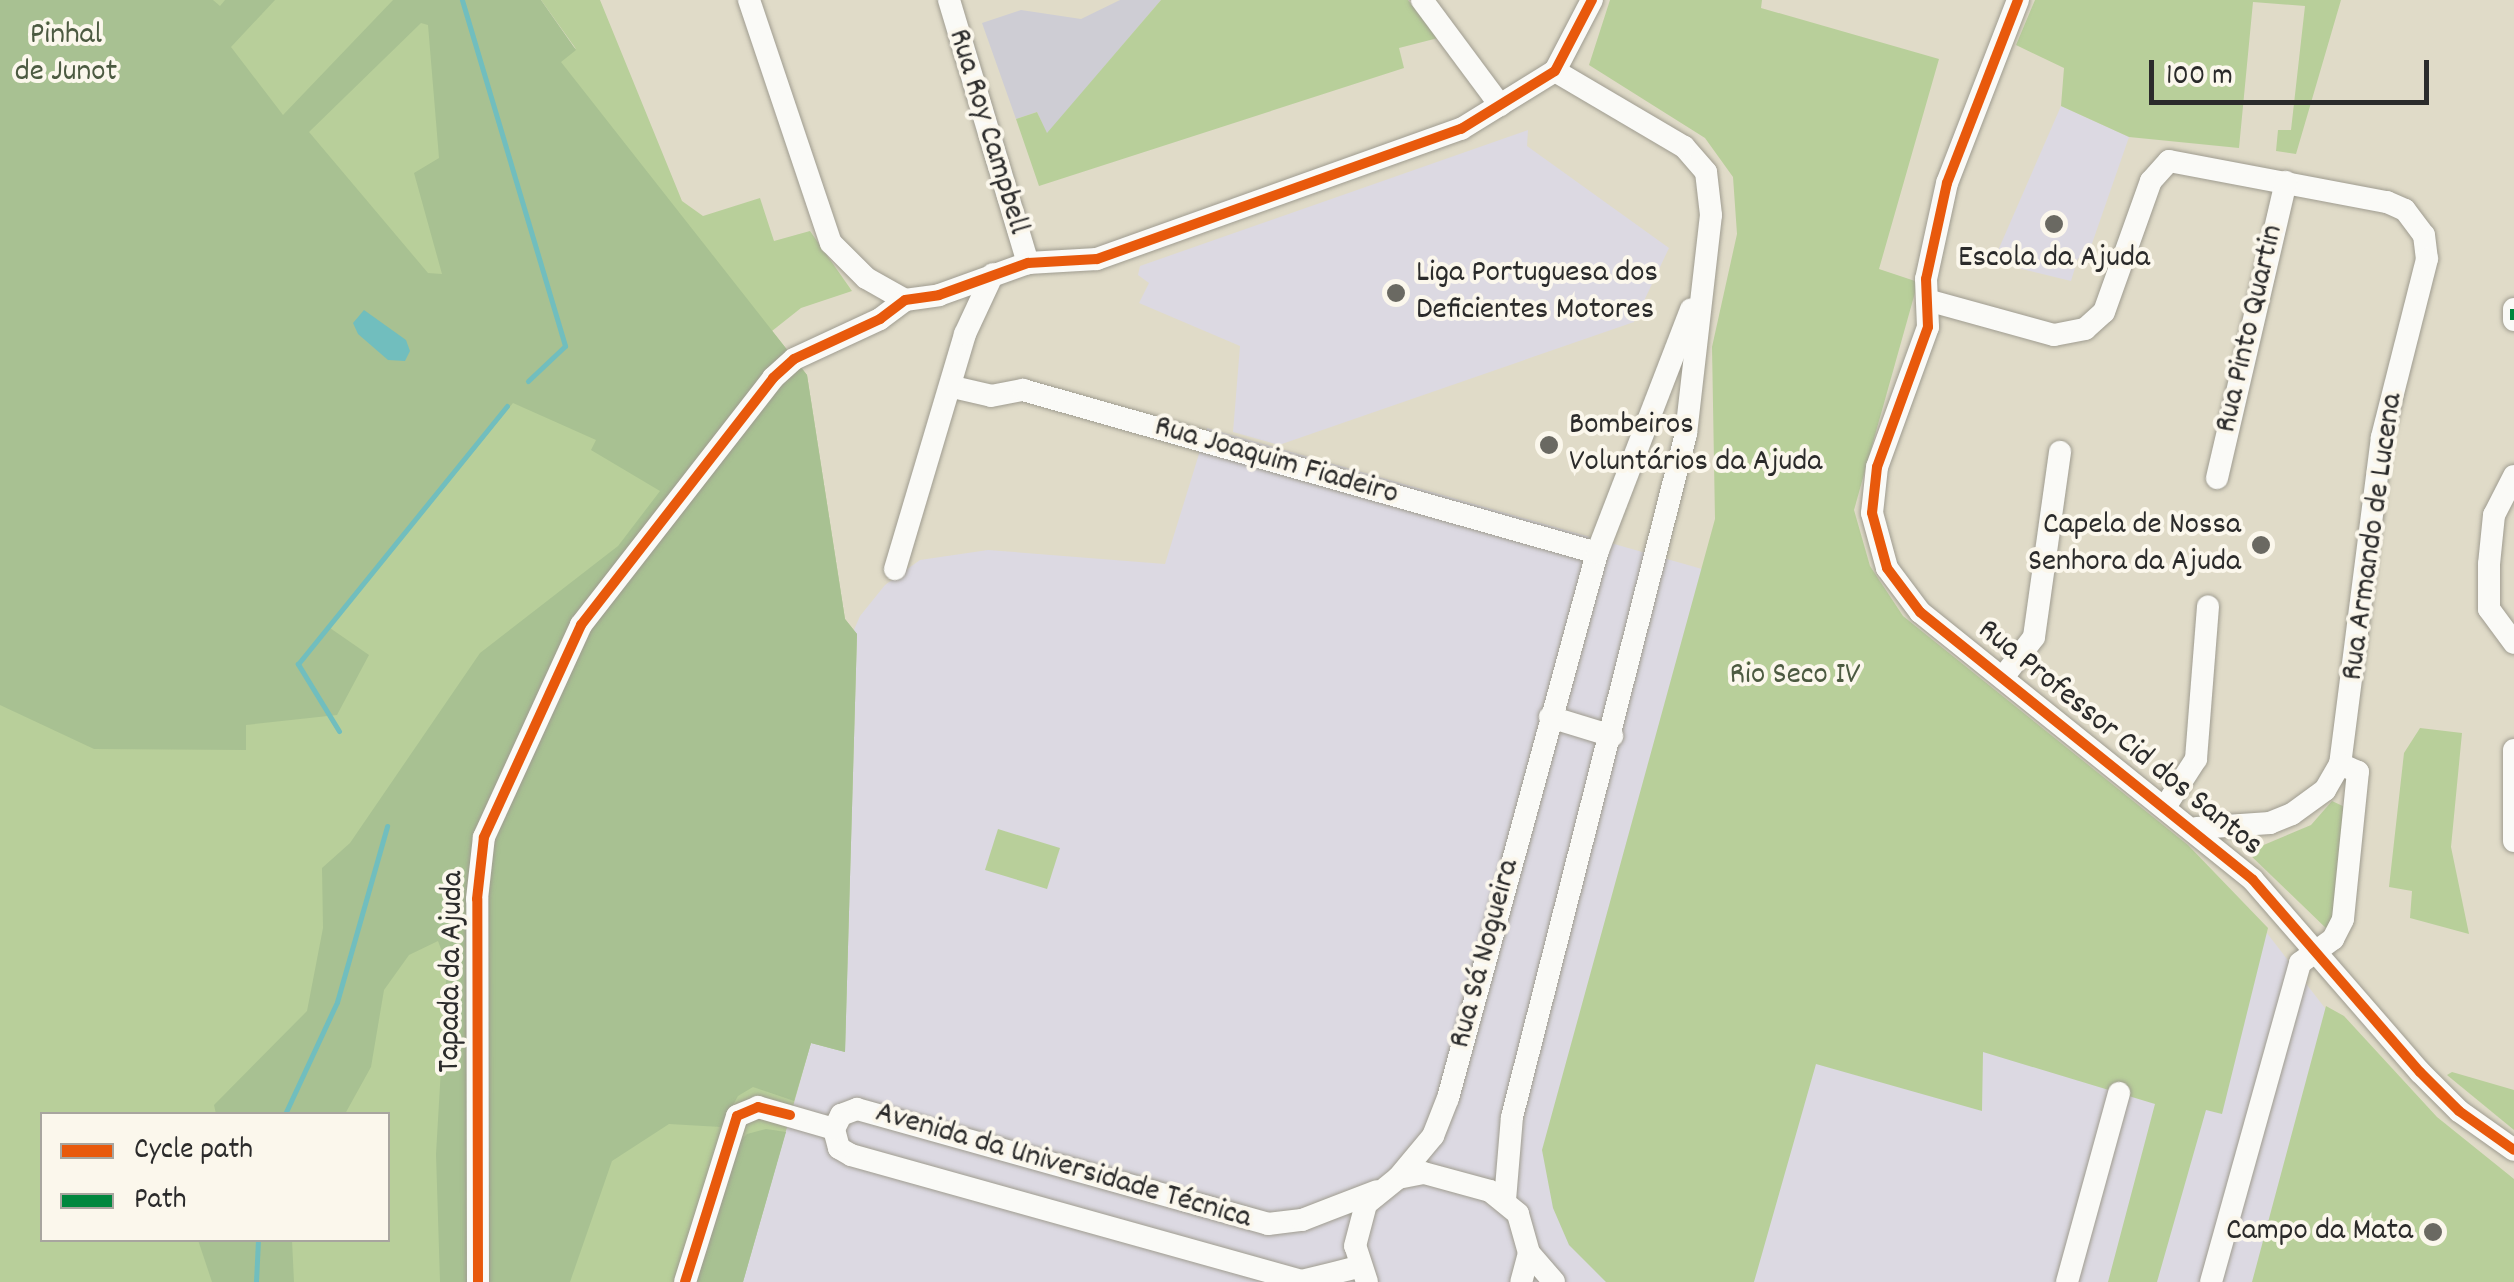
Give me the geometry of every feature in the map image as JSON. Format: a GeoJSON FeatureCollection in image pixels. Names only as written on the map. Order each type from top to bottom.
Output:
{"type":"FeatureCollection","features":[{"type":"Feature","properties":{"kind":"street"},"geometry":{"type":"LineString","coordinates":[[749,0],[831,243],[866,278],[905,300],[940,295],[1028,263],[1097,259],[1461,129],[1554,71],[1592,0]]}},
{"type":"Feature","properties":{"kind":"street","name":"Rua Roy Campbell"},"geometry":{"type":"LineString","coordinates":[[949,0],[1028,263]]}},
{"type":"Feature","properties":{"kind":"street"},"geometry":{"type":"LineString","coordinates":[[1422,0],[1500,104]]}},
{"type":"Feature","properties":{"kind":"street","name":"Rua Professor Cid dos Santos"},"geometry":{"type":"LineString","coordinates":[[2018,0],[1951,172],[1926,279],[1925,335],[1877,468],[1874,528],[1887,568],[1920,612],[2197,828],[2318,950],[2420,1072],[2458,1111],[2514,1150]]}},
{"type":"Feature","properties":{"kind":"street","name":"Rua Sá Nogueira"},"geometry":{"type":"LineString","coordinates":[[1505,1200],[1512,1117],[1686,434],[1711,215],[1706,172],[1684,147],[1554,71]]}},
{"type":"Feature","properties":{"kind":"street","name":"Rua Armando de Lucena"},"geometry":{"type":"LineString","coordinates":[[1927,300],[2054,336],[2076,332],[2104,312],[2161,164],[2190,162],[2405,210],[2427,249],[2382,437],[2340,764]]}},
{"type":"Feature","properties":{"kind":"street","name":"Rua Pinto Quartin"},"geometry":{"type":"LineString","coordinates":[[2217,478],[2286,182]]}},
{"type":"Feature","properties":{"kind":"street"},"geometry":{"type":"LineString","coordinates":[[895,570],[953,387],[965,334],[993,274]]}},
{"type":"Feature","properties":{"kind":"street","name":"Rua Sá Nogueira"},"geometry":{"type":"LineString","coordinates":[[1377,1191],[1398,1178],[1433,1136],[1448,1098],[1597,553],[1701,284]]}},
{"type":"Feature","properties":{"kind":"street","name":"Tapada da Ajuda"},"geometry":{"type":"LineString","coordinates":[[478,1282],[477,898],[484,838],[581,625],[765,388],[794,359],[880,320],[905,300]]}},
{"type":"Feature","properties":{"kind":"street"},"geometry":{"type":"LineString","coordinates":[[2514,309],[2514,320]]}},
{"type":"Feature","properties":{"kind":"street","name":"Rua Joaquim Fiadeiro"},"geometry":{"type":"LineString","coordinates":[[953,387],[991,396],[1023,390],[1597,553]]}},
{"type":"Feature","properties":{"kind":"street"},"geometry":{"type":"LineString","coordinates":[[1654,405],[1678,414],[1686,434]]}},
{"type":"Feature","properties":{"kind":"street"},"geometry":{"type":"LineString","coordinates":[[2004,676],[2038,623],[2060,452]]}},
{"type":"Feature","properties":{"kind":"street"},"geometry":{"type":"LineString","coordinates":[[2511,482],[2489,564],[2489,610],[2514,644]]}},
{"type":"Feature","properties":{"kind":"street"},"geometry":{"type":"LineString","coordinates":[[2489,564],[2514,558]]}},
{"type":"Feature","properties":{"kind":"street"},"geometry":{"type":"LineString","coordinates":[[2167,804],[2196,758],[2208,606]]}},
{"type":"Feature","properties":{"kind":"street"},"geometry":{"type":"LineString","coordinates":[[2489,610],[2514,609]]}},
{"type":"Feature","properties":{"kind":"street"},"geometry":{"type":"LineString","coordinates":[[1550,717],[1612,736]]}},
{"type":"Feature","properties":{"kind":"street"},"geometry":{"type":"LineString","coordinates":[[2514,750],[2514,840]]}},
{"type":"Feature","properties":{"kind":"street"},"geometry":{"type":"LineString","coordinates":[[2197,828],[2270,823],[2292,814],[2324,790],[2340,764],[2358,772],[2341,926],[2300,963],[2212,1282]]}},
{"type":"Feature","properties":{"kind":"street"},"geometry":{"type":"LineString","coordinates":[[2067,1282],[2118,1093]]}},
{"type":"Feature","properties":{"kind":"street"},"geometry":{"type":"LineString","coordinates":[[685,1282],[737,1116],[758,1107],[834,1128]]}},
{"type":"Feature","properties":{"kind":"street","name":"Avenida da Universidade Técnica"},"geometry":{"type":"LineString","coordinates":[[1363,1275],[1302,1281],[1271,1273],[850,1156],[836,1142],[834,1128],[841,1115],[857,1109],[1268,1224],[1302,1220],[1377,1191]]}},
{"type":"Feature","properties":{"kind":"street"},"geometry":{"type":"LineString","coordinates":[[1398,1178],[1424,1173],[1505,1200],[1524,1226],[1529,1253],[1521,1282]]}},
{"type":"Feature","properties":{"kind":"street"},"geometry":{"type":"LineString","coordinates":[[1363,1275],[1358,1224],[1377,1191]]}},
{"type":"Feature","properties":{"kind":"street"},"geometry":{"type":"LineString","coordinates":[[1529,1253],[1554,1282]]}},
{"type":"Feature","properties":{"kind":"shaded area"},"geometry":{"type":"Polygon","coordinates":[[[1120,0],[1161,0],[1047,134],[1037,112],[1016,119],[982,23],[1021,10],[1081,19],[1120,0]]]}},
{"type":"Feature","properties":{"kind":"shaded area","name":"Escola da Ajuda"},"geometry":{"type":"Polygon","coordinates":[[[2061,106],[2129,137],[2086,261],[2078,258],[2071,281],[1993,262],[2061,106]]]}},
{"type":"Feature","properties":{"kind":"shaded area","name":"Liga Portuguesa dos Deficientes Motores"},"geometry":{"type":"Polygon","coordinates":[[[1528,130],[1527,146],[1669,248],[1634,322],[1279,445],[1233,432],[1240,346],[1139,303],[1149,283],[1138,275],[1140,266],[1528,130]]]}},
{"type":"Feature","properties":{"kind":"shaded area"},"geometry":{"type":"Polygon","coordinates":[[[1207,428],[1730,577],[2263,928],[2328,1012],[2259,1282],[739,1282],[850,639],[860,616],[885,585],[920,560],[988,550],[1165,564],[1207,428]]]}},
{"type":"Feature","properties":{"kind":"green space","name":"Pinhal de Junot"},"geometry":{"type":"Polygon","coordinates":[[[0,0],[513,0],[576,49],[541,0],[600,0],[682,201],[703,216],[760,198],[774,241],[810,231],[852,291],[801,308],[772,331],[807,375],[845,619],[857,634],[845,1052],[811,1043],[743,1282],[0,1282],[0,0]]]}},
{"type":"Feature","properties":{"kind":"green space","name":"Pinhal de Junot"},"geometry":{"type":"Polygon","coordinates":[[[0,0],[213,0],[220,6],[225,0],[275,0],[231,47],[283,115],[393,0],[541,0],[576,50],[561,62],[807,375],[845,619],[857,634],[845,1052],[811,1043],[794,1101],[753,1087],[738,1096],[721,1127],[669,1124],[612,1161],[570,1282],[440,1282],[436,1154],[447,965],[438,941],[409,955],[384,990],[371,1067],[346,1112],[216,1112],[214,1105],[307,1011],[323,928],[322,868],[350,843],[480,653],[618,546],[660,491],[591,450],[596,440],[513,403],[330,628],[369,655],[337,715],[246,725],[246,750],[94,749],[0,705],[0,0]],[[421,23],[309,132],[428,273],[442,274],[414,173],[439,158],[428,25],[421,23]]]}},
{"type":"Feature","properties":{"kind":"green space"},"geometry":{"type":"Polygon","coordinates":[[[1161,0],[1408,0],[1438,38],[1399,48],[1404,68],[1039,186],[1016,119],[1037,112],[1047,133],[1161,0]]]}},
{"type":"Feature","properties":{"kind":"green space","name":"Rio Seco IV"},"geometry":{"type":"Polygon","coordinates":[[[1610,0],[1762,0],[1761,8],[1939,59],[1879,269],[1918,282],[1854,510],[1870,566],[1903,616],[2188,845],[2268,928],[2222,1114],[2206,1110],[2157,1282],[2108,1282],[2155,1104],[1983,1052],[1982,1111],[1816,1064],[1754,1282],[1606,1282],[1569,1245],[1553,1208],[1542,1150],[1715,519],[1712,347],[1737,234],[1733,177],[1705,138],[1589,65],[1610,0]]]}},
{"type":"Feature","properties":{"kind":"green space"},"geometry":{"type":"Polygon","coordinates":[[[2035,0],[2341,0],[2296,154],[2276,151],[2278,130],[2291,130],[2305,6],[2253,2],[2239,148],[2129,137],[2061,106],[2064,68],[2016,45],[2035,0]]]}},
{"type":"Feature","properties":{"kind":"green space"},"geometry":{"type":"Polygon","coordinates":[[[2420,728],[2462,733],[2451,847],[2469,934],[2410,918],[2412,891],[2389,887],[2404,753],[2420,728]]]}},
{"type":"Feature","properties":{"kind":"green space"},"geometry":{"type":"Polygon","coordinates":[[[2332,801],[2347,808],[2330,932],[2247,852],[2311,825],[2332,801]]]}},
{"type":"Feature","properties":{"kind":"green space"},"geometry":{"type":"Polygon","coordinates":[[[998,829],[1060,848],[1047,889],[985,870],[998,829]]]}},
{"type":"Feature","properties":{"kind":"green space"},"geometry":{"type":"Polygon","coordinates":[[[2326,1006],[2344,1016],[2437,1117],[2514,1179],[2514,1282],[2252,1282],[2326,1006]]]}},
{"type":"Feature","properties":{"kind":"green space"},"geometry":{"type":"Polygon","coordinates":[[[2452,1072],[2514,1090],[2514,1130],[2447,1075],[2452,1072]]]}},
{"type":"Feature","properties":{"kind":"green space"},"geometry":{"type":"Polygon","coordinates":[[[766,1129],[786,1132],[743,1282],[697,1282],[733,1148],[747,1134],[766,1129]]]}},
{"type":"Feature","properties":{"kind":"green space"},"geometry":{"type":"Polygon","coordinates":[[[199,1242],[292,1242],[294,1282],[212,1282],[199,1242]]]}},
{"type":"Feature","properties":{"kind":"water"},"geometry":{"type":"Polygon","coordinates":[[[364,310],[406,340],[410,351],[405,361],[388,360],[358,334],[353,323],[364,310]]]}},
{"type":"Feature","properties":{"kind":"waterway"},"geometry":{"type":"LineString","coordinates":[[462,0],[565,346],[528,381]]}},
{"type":"Feature","properties":{"kind":"waterway"},"geometry":{"type":"LineString","coordinates":[[339,731],[298,664],[507,406]]}},
{"type":"Feature","properties":{"kind":"waterway"},"geometry":{"type":"LineString","coordinates":[[286,1112],[337,1002],[387,826]]}},
{"type":"Feature","properties":{"kind":"waterway"},"geometry":{"type":"LineString","coordinates":[[256,1282],[258,1242]]}},
{"type":"Feature","properties":{"kind":"marked path"},"geometry":{"type":"LineString","coordinates":[[2514,309],[2514,320]]}},
{"type":"Feature","properties":{"kind":"cycle path"},"geometry":{"type":"LineString","coordinates":[[478,1282],[477,899],[484,837],[581,625],[773,378],[794,359],[880,319],[905,300],[939,295],[1028,263],[1097,259],[1461,129],[1555,71],[1592,0]]}},
{"type":"Feature","properties":{"kind":"cycle path"},"geometry":{"type":"LineString","coordinates":[[2018,0],[1947,183],[1926,279],[1928,327],[1877,467],[1872,513],[1887,568],[1920,612],[2253,880],[2420,1072],[2459,1111],[2514,1150]]}},
{"type":"Feature","properties":{"kind":"cycle path"},"geometry":{"type":"LineString","coordinates":[[685,1282],[737,1116],[758,1107],[790,1115]]}},
{"type":"Feature","properties":{"kind":"place","name":"Escola da Ajuda"},"geometry":{"type":"Point","coordinates":[2054,224]}},
{"type":"Feature","properties":{"kind":"place","name":"Liga Portuguesa dos Deficientes Motores"},"geometry":{"type":"Point","coordinates":[1396,293]}},
{"type":"Feature","properties":{"kind":"place","name":"Bombeiros Voluntários da Ajuda"},"geometry":{"type":"Point","coordinates":[1549,445]}},
{"type":"Feature","properties":{"kind":"place","name":"Capela de Nossa Senhora da Ajuda"},"geometry":{"type":"Point","coordinates":[2261,545]}},
{"type":"Feature","properties":{"kind":"place","name":"Campo da Mata"},"geometry":{"type":"Point","coordinates":[2433,1232]}}]}
